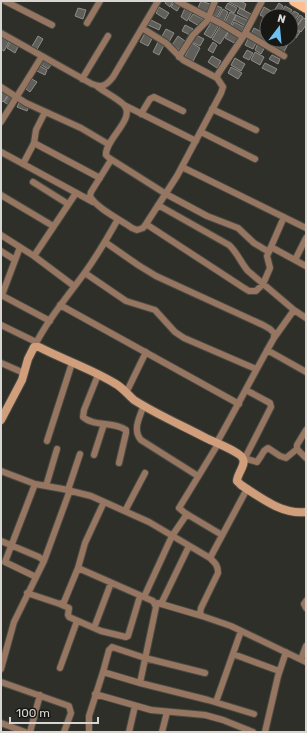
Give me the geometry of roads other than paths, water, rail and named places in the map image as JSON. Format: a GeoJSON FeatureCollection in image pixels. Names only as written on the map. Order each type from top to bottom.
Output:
{"type":"FeatureCollection","features":[{"type":"Feature","properties":{"kind":"street"},"geometry":{"type":"LineString","coordinates":[[5,1],[52,25]]}},
{"type":"Feature","properties":{"kind":"street"},"geometry":{"type":"LineString","coordinates":[[87,23],[100,1]]}},
{"type":"Feature","properties":{"kind":"street"},"geometry":{"type":"LineString","coordinates":[[98,87],[108,84],[158,1]]}},
{"type":"Feature","properties":{"kind":"street"},"geometry":{"type":"LineString","coordinates":[[177,1],[284,56]]}},
{"type":"Feature","properties":{"kind":"street"},"geometry":{"type":"LineString","coordinates":[[179,56],[193,35],[204,24],[215,1]]}},
{"type":"Feature","properties":{"kind":"street"},"geometry":{"type":"LineString","coordinates":[[217,78],[221,69],[244,35],[262,1]]}},
{"type":"Feature","properties":{"kind":"street"},"geometry":{"type":"LineString","coordinates":[[1,152],[76,192],[137,230],[143,228],[182,167],[223,87],[217,78],[192,65],[179,56],[166,43],[142,28]]}},
{"type":"Feature","properties":{"kind":"street"},"geometry":{"type":"LineString","coordinates":[[1,33],[98,87],[124,105],[196,142]]}},
{"type":"Feature","properties":{"kind":"street"},"geometry":{"type":"LineString","coordinates":[[82,79],[108,36]]}},
{"type":"Feature","properties":{"kind":"street"},"geometry":{"type":"LineString","coordinates":[[1,122],[42,56]]}},
{"type":"Feature","properties":{"kind":"street"},"geometry":{"type":"LineString","coordinates":[[1,87],[45,112],[92,134],[108,144]]}},
{"type":"Feature","properties":{"kind":"street"},"geometry":{"type":"LineString","coordinates":[[141,114],[150,99],[154,96],[183,111]]}},
{"type":"Feature","properties":{"kind":"street"},"geometry":{"type":"LineString","coordinates":[[124,105],[126,110],[124,122],[108,144],[106,150],[106,155],[111,160],[166,194],[207,216],[238,228],[254,243],[306,266]]}},
{"type":"Feature","properties":{"kind":"street"},"geometry":{"type":"LineString","coordinates":[[212,109],[256,130]]}},
{"type":"Feature","properties":{"kind":"street"},"geometry":{"type":"LineString","coordinates":[[23,164],[34,143],[36,130],[45,112]]}},
{"type":"Feature","properties":{"kind":"street"},"geometry":{"type":"LineString","coordinates":[[201,132],[255,159]]}},
{"type":"Feature","properties":{"kind":"street"},"geometry":{"type":"LineString","coordinates":[[34,143],[100,178]]}},
{"type":"Feature","properties":{"kind":"street"},"geometry":{"type":"LineString","coordinates":[[92,202],[90,196],[91,192],[111,160]]}},
{"type":"Feature","properties":{"kind":"street"},"geometry":{"type":"LineString","coordinates":[[182,167],[306,228]]}},
{"type":"Feature","properties":{"kind":"street"},"geometry":{"type":"LineString","coordinates":[[33,182],[68,204]]}},
{"type":"Feature","properties":{"kind":"street"},"geometry":{"type":"LineString","coordinates":[[34,256],[76,192]]}},
{"type":"Feature","properties":{"kind":"street"},"geometry":{"type":"LineString","coordinates":[[1,195],[53,226]]}},
{"type":"Feature","properties":{"kind":"street"},"geometry":{"type":"LineString","coordinates":[[158,206],[229,244],[234,249],[242,264],[248,271],[294,310],[306,318]]}},
{"type":"Feature","properties":{"kind":"street"},"geometry":{"type":"LineString","coordinates":[[146,224],[249,291],[256,290],[263,284],[270,268],[267,259],[284,217]]}},
{"type":"Feature","properties":{"kind":"street"},"geometry":{"type":"LineString","coordinates":[[1,420],[24,373],[28,359],[35,345],[60,305],[85,273],[118,219]]}},
{"type":"Feature","properties":{"kind":"street"},"geometry":{"type":"LineString","coordinates":[[1,235],[34,256],[74,286]]}},
{"type":"Feature","properties":{"kind":"street"},"geometry":{"type":"LineString","coordinates":[[295,260],[306,238]]}},
{"type":"Feature","properties":{"kind":"street"},"geometry":{"type":"LineString","coordinates":[[105,242],[156,276],[263,325],[274,333],[274,338]]}},
{"type":"Feature","properties":{"kind":"street"},"geometry":{"type":"LineString","coordinates":[[20,247],[1,295],[50,320]]}},
{"type":"Feature","properties":{"kind":"street"},"geometry":{"type":"LineString","coordinates":[[1,251],[15,260]]}},
{"type":"Feature","properties":{"kind":"street"},"geometry":{"type":"LineString","coordinates":[[85,273],[126,301],[155,310],[175,332],[184,338],[256,369]]}},
{"type":"Feature","properties":{"kind":"street"},"geometry":{"type":"LineString","coordinates":[[60,305],[239,404]]}},
{"type":"Feature","properties":{"kind":"street"},"geometry":{"type":"LineString","coordinates":[[222,535],[179,508],[217,444],[267,350],[294,310]]}},
{"type":"Feature","properties":{"kind":"street"},"geometry":{"type":"LineString","coordinates":[[1,325],[35,345],[117,385],[144,405],[244,458],[257,462],[264,451],[268,448],[286,458],[297,449],[297,445],[306,430]]}},
{"type":"Feature","properties":{"kind":"street"},"geometry":{"type":"LineString","coordinates":[[267,350],[304,371],[306,363]]}},
{"type":"Feature","properties":{"kind":"street"},"geometry":{"type":"LineString","coordinates":[[126,393],[146,352]]}},
{"type":"Feature","properties":{"kind":"street"},"geometry":{"type":"LineString","coordinates":[[1,363],[24,373]]}},
{"type":"Feature","properties":{"kind":"street"},"geometry":{"type":"LineString","coordinates":[[47,440],[72,363]]}},
{"type":"Feature","properties":{"kind":"street"},"geometry":{"type":"LineString","coordinates":[[98,375],[83,416],[90,421],[123,428],[137,428]]}},
{"type":"Feature","properties":{"kind":"street"},"geometry":{"type":"LineString","coordinates":[[246,390],[270,403],[271,407],[244,458],[237,481],[240,485],[282,509],[301,513],[306,512]]}},
{"type":"Feature","properties":{"kind":"street"},"geometry":{"type":"LineString","coordinates":[[144,405],[136,433],[141,440],[198,476]]}},
{"type":"Feature","properties":{"kind":"street"},"geometry":{"type":"LineString","coordinates":[[94,455],[104,424]]}},
{"type":"Feature","properties":{"kind":"street"},"geometry":{"type":"LineString","coordinates":[[119,463],[126,433],[126,430],[123,428]]}},
{"type":"Feature","properties":{"kind":"street"},"geometry":{"type":"LineString","coordinates":[[297,449],[306,458]]}},
{"type":"Feature","properties":{"kind":"street"},"geometry":{"type":"LineString","coordinates":[[46,486],[57,450]]}},
{"type":"Feature","properties":{"kind":"street"},"geometry":{"type":"LineString","coordinates":[[1,669],[11,631],[27,593],[44,561],[80,454]]}},
{"type":"Feature","properties":{"kind":"street"},"geometry":{"type":"LineString","coordinates":[[1,471],[35,484],[69,490],[91,496],[149,522],[210,558],[216,563],[218,573],[201,608],[200,613],[202,616]]}},
{"type":"Feature","properties":{"kind":"street"},"geometry":{"type":"LineString","coordinates":[[125,511],[145,473]]}},
{"type":"Feature","properties":{"kind":"street"},"geometry":{"type":"LineString","coordinates":[[35,484],[4,562],[36,577]]}},
{"type":"Feature","properties":{"kind":"street"},"geometry":{"type":"LineString","coordinates":[[210,558],[247,489]]}},
{"type":"Feature","properties":{"kind":"street"},"geometry":{"type":"LineString","coordinates":[[60,604],[64,602],[78,568],[85,543],[104,502]]}},
{"type":"Feature","properties":{"kind":"street"},"geometry":{"type":"LineString","coordinates":[[27,593],[68,607],[69,616],[77,621],[94,628],[126,637],[128,636],[142,597],[172,536],[187,514]]}},
{"type":"Feature","properties":{"kind":"street"},"geometry":{"type":"LineString","coordinates":[[1,542],[39,557],[44,561]]}},
{"type":"Feature","properties":{"kind":"street"},"geometry":{"type":"LineString","coordinates":[[161,604],[189,546]]}},
{"type":"Feature","properties":{"kind":"street"},"geometry":{"type":"LineString","coordinates":[[78,568],[142,597],[202,616],[242,631],[303,660],[306,646]]}},
{"type":"Feature","properties":{"kind":"street"},"geometry":{"type":"LineString","coordinates":[[94,628],[111,582]]}},
{"type":"Feature","properties":{"kind":"street"},"geometry":{"type":"LineString","coordinates":[[140,683],[156,610],[153,601]]}},
{"type":"Feature","properties":{"kind":"street"},"geometry":{"type":"LineString","coordinates":[[306,601],[304,604],[306,608]]}},
{"type":"Feature","properties":{"kind":"street"},"geometry":{"type":"LineString","coordinates":[[60,668],[77,621]]}},
{"type":"Feature","properties":{"kind":"street"},"geometry":{"type":"LineString","coordinates":[[216,702],[242,631]]}},
{"type":"Feature","properties":{"kind":"street"},"geometry":{"type":"LineString","coordinates":[[89,732],[89,716],[110,648],[115,648],[145,658],[205,673]]}},
{"type":"Feature","properties":{"kind":"street"},"geometry":{"type":"LineString","coordinates":[[266,732],[280,671],[286,652]]}},
{"type":"Feature","properties":{"kind":"street"},"geometry":{"type":"LineString","coordinates":[[233,654],[280,671]]}},
{"type":"Feature","properties":{"kind":"street"},"geometry":{"type":"LineString","coordinates":[[103,672],[216,702],[254,714]]}},
{"type":"Feature","properties":{"kind":"street"},"geometry":{"type":"LineString","coordinates":[[1,682],[40,695],[70,708],[71,713],[64,732]]}},
{"type":"Feature","properties":{"kind":"street"},"geometry":{"type":"LineString","coordinates":[[95,694],[151,710],[204,715],[240,730],[253,732]]}},
{"type":"Feature","properties":{"kind":"street"},"geometry":{"type":"LineString","coordinates":[[30,732],[40,695]]}},
{"type":"Feature","properties":{"kind":"street"},"geometry":{"type":"LineString","coordinates":[[129,732],[135,706]]}},
{"type":"Feature","properties":{"kind":"street"},"geometry":{"type":"LineString","coordinates":[[162,732],[167,712]]}},
{"type":"Feature","properties":{"kind":"street"},"geometry":{"type":"LineString","coordinates":[[1,723],[25,732]]}}]}
